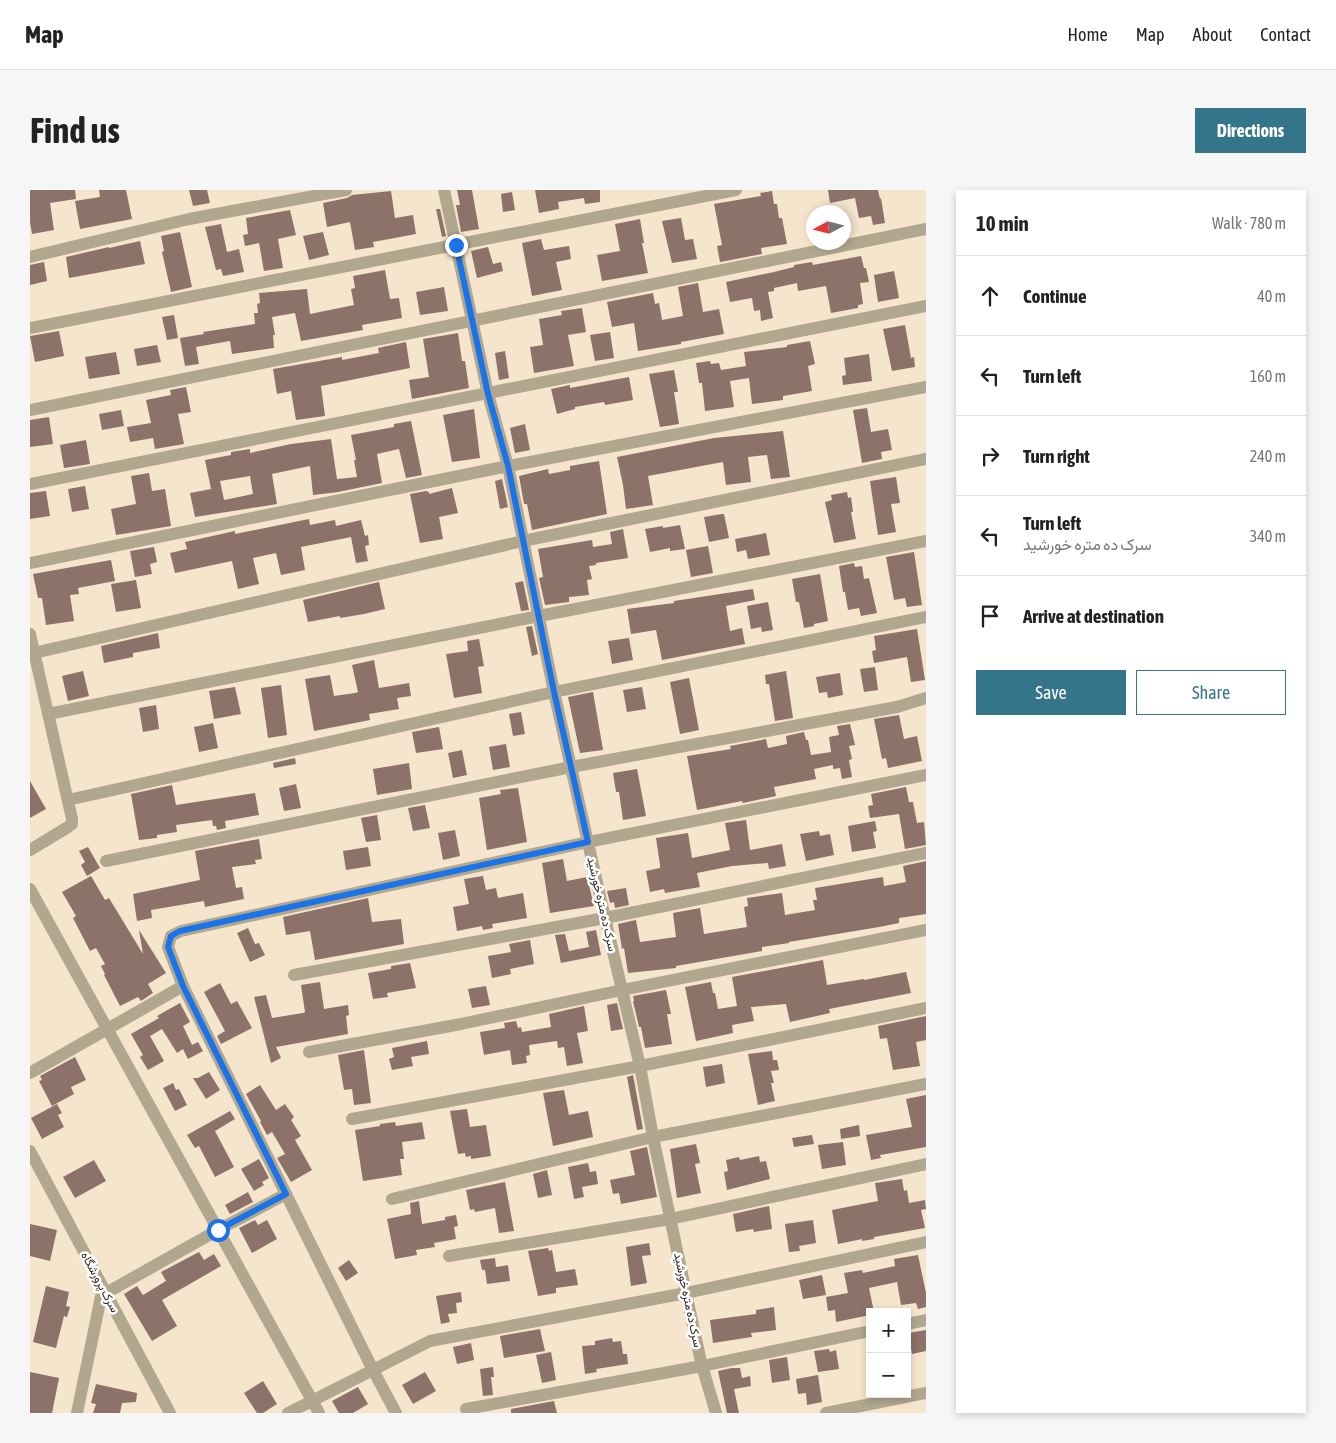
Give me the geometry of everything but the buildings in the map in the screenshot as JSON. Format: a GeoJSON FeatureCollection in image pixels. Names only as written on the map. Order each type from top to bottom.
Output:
{"type":"FeatureCollection","features":[{"type":"Feature","properties":{"kind":"street"},"geometry":{"type":"LineString","coordinates":[[30,257],[189,219],[346,190]]}},
{"type":"Feature","properties":{"kind":"street","name":"سرک ده متره خورشید"},"geometry":{"type":"LineString","coordinates":[[444,190],[488,394],[508,466],[554,692],[640,1066],[653,1137],[702,1366],[716,1413]]}},
{"type":"Feature","properties":{"kind":"street"},"geometry":{"type":"LineString","coordinates":[[30,328],[736,190]]}},
{"type":"Feature","properties":{"kind":"street"},"geometry":{"type":"LineString","coordinates":[[30,410],[926,229]]}},
{"type":"Feature","properties":{"kind":"street"},"geometry":{"type":"LineString","coordinates":[[30,484],[926,306]]}},
{"type":"Feature","properties":{"kind":"street"},"geometry":{"type":"LineString","coordinates":[[30,563],[508,466],[926,387]]}},
{"type":"Feature","properties":{"kind":"street"},"geometry":{"type":"LineString","coordinates":[[32,653],[523,542],[926,459]]}},
{"type":"Feature","properties":{"kind":"street"},"geometry":{"type":"LineString","coordinates":[[48,714],[539,616],[926,542]]}},
{"type":"Feature","properties":{"kind":"street"},"geometry":{"type":"LineString","coordinates":[[68,800],[554,692],[926,617]]}},
{"type":"Feature","properties":{"kind":"street"},"geometry":{"type":"LineString","coordinates":[[30,634],[32,653],[48,714],[72,824],[30,850]]}},
{"type":"Feature","properties":{"kind":"street"},"geometry":{"type":"LineString","coordinates":[[106,861],[572,767],[897,707],[926,698]]}},
{"type":"Feature","properties":{"kind":"street"},"geometry":{"type":"LineString","coordinates":[[396,1413],[183,986],[168,947],[171,936],[180,931],[588,842],[926,775]]}},
{"type":"Feature","properties":{"kind":"street"},"geometry":{"type":"LineString","coordinates":[[294,975],[605,918],[926,853]]}},
{"type":"Feature","properties":{"kind":"street"},"geometry":{"type":"LineString","coordinates":[[30,889],[320,1413]]}},
{"type":"Feature","properties":{"kind":"street"},"geometry":{"type":"LineString","coordinates":[[309,1052],[461,1024],[926,930]]}},
{"type":"Feature","properties":{"kind":"street"},"geometry":{"type":"LineString","coordinates":[[30,1073],[183,986]]}},
{"type":"Feature","properties":{"kind":"street"},"geometry":{"type":"LineString","coordinates":[[352,1119],[640,1066],[926,1008]]}},
{"type":"Feature","properties":{"kind":"street"},"geometry":{"type":"LineString","coordinates":[[392,1199],[653,1137],[926,1084]]}},
{"type":"Feature","properties":{"kind":"street","name":"سرک پرورشگاه"},"geometry":{"type":"LineString","coordinates":[[30,1151],[170,1413]]}},
{"type":"Feature","properties":{"kind":"street"},"geometry":{"type":"LineString","coordinates":[[449,1256],[670,1219],[926,1164]]}},
{"type":"Feature","properties":{"kind":"street"},"geometry":{"type":"LineString","coordinates":[[77,1413],[104,1290],[286,1194]]}},
{"type":"Feature","properties":{"kind":"street"},"geometry":{"type":"LineString","coordinates":[[288,1413],[430,1341],[686,1293],[926,1242]]}},
{"type":"Feature","properties":{"kind":"street"},"geometry":{"type":"LineString","coordinates":[[911,1323],[926,1320]]}},
{"type":"Feature","properties":{"kind":"street"},"geometry":{"type":"LineString","coordinates":[[466,1409],[702,1366],[866,1332]]}},
{"type":"Feature","properties":{"kind":"street"},"geometry":{"type":"LineString","coordinates":[[826,1413],[926,1393]]}},
{"type":"Feature","properties":{"kind":"route"},"geometry":{"type":"LineString","coordinates":[[218,1230],[286,1194],[183,986],[168,947],[171,936],[180,931],[588,842],[554,692],[508,466],[488,394],[456,245]]}}]}
